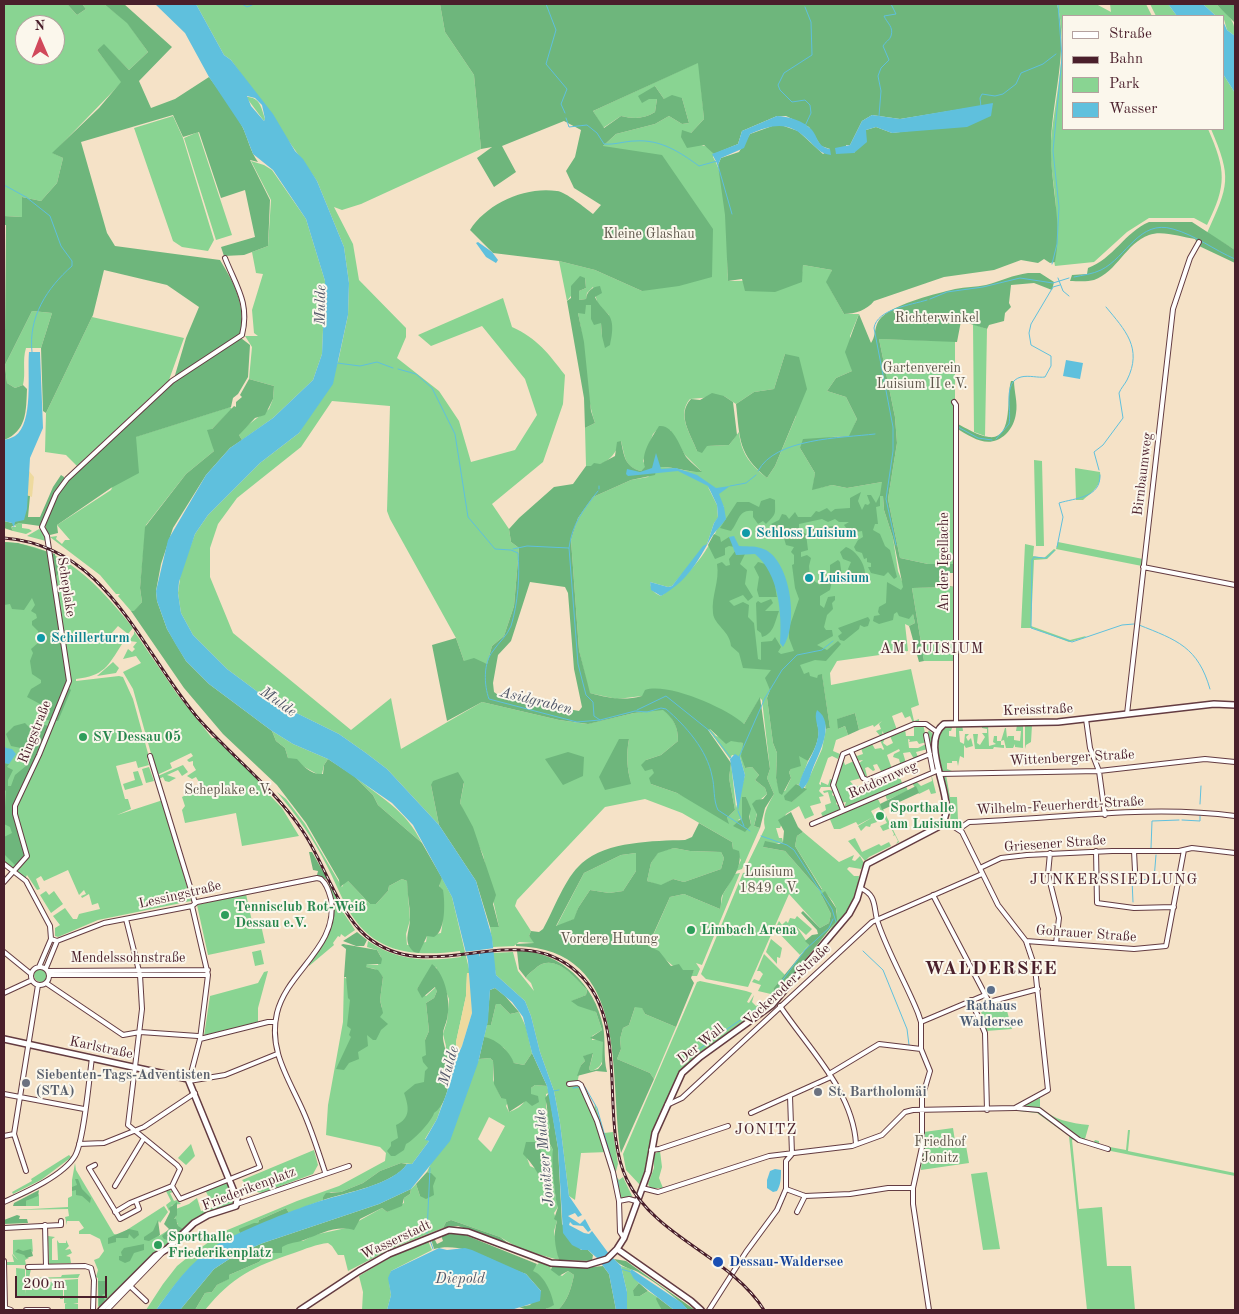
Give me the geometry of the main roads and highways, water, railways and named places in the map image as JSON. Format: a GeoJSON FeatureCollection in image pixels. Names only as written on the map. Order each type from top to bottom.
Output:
{"type":"FeatureCollection","features":[{"type":"Feature","properties":{"kind":"main road","name":"Kreisstraße"},"geometry":{"type":"LineString","coordinates":[[860,888],[864,868],[869,862],[938,827],[945,821],[947,811],[937,772],[937,732],[944,724],[956,722],[1050,723],[1214,704],[1235,705]]}},
{"type":"Feature","properties":{"kind":"main road","name":"Der Wall"},"geometry":{"type":"LineString","coordinates":[[615,1251],[624,1238],[648,1172],[655,1133],[679,1078],[689,1065],[759,1016],[775,1002],[845,920],[855,904],[860,888]]}},
{"type":"Feature","properties":{"kind":"main road","name":"Karlstraße"},"geometry":{"type":"LineString","coordinates":[[4,1039],[183,1077],[189,1081],[229,1179],[237,1204]]}},
{"type":"Feature","properties":{"kind":"main road","name":"Friederikenplatz"},"geometry":{"type":"LineString","coordinates":[[101,1310],[155,1256],[165,1250],[200,1219],[237,1204]]}},
{"type":"Feature","properties":{"kind":"main road","name":"Wasserstadt"},"geometry":{"type":"LineString","coordinates":[[300,1310],[362,1268],[389,1254],[449,1230],[468,1232],[551,1263],[580,1265],[599,1263],[615,1251]]}},
{"type":"Feature","properties":{"kind":"main road"},"geometry":{"type":"LineString","coordinates":[[615,1251],[691,1301],[701,1310]]}},
{"type":"Feature","properties":{"kind":"water"},"geometry":{"type":"Polygon","coordinates":[[[155,4],[196,4],[224,55],[231,60],[273,114],[295,151],[303,159],[317,181],[344,247],[349,283],[348,315],[333,384],[299,433],[260,463],[208,515],[195,534],[179,582],[178,593],[181,613],[193,635],[227,669],[266,698],[339,734],[387,769],[439,825],[476,881],[492,937],[496,975],[525,1001],[554,1091],[569,1196],[582,1215],[578,1217],[575,1213],[568,1216],[580,1224],[585,1219],[591,1230],[588,1232],[583,1226],[573,1225],[570,1222],[569,1225],[584,1233],[589,1234],[592,1231],[609,1254],[621,1266],[627,1292],[627,1310],[616,1310],[609,1274],[597,1258],[588,1250],[582,1250],[572,1245],[563,1233],[558,1148],[547,1086],[532,1053],[523,1017],[512,1002],[495,988],[490,990],[488,1021],[478,1063],[450,1141],[411,1189],[379,1204],[263,1243],[237,1254],[214,1269],[180,1310],[156,1310],[190,1267],[215,1246],[292,1211],[379,1183],[390,1178],[407,1164],[412,1164],[429,1141],[425,1140],[437,1119],[447,1092],[453,1066],[462,1046],[472,1013],[468,961],[452,897],[413,825],[392,803],[328,759],[293,744],[272,731],[209,684],[186,661],[167,629],[157,601],[156,591],[168,540],[206,475],[230,448],[273,418],[313,380],[322,354],[325,281],[306,219],[273,170],[253,154],[243,128],[209,77],[185,33],[155,4]],[[247,96],[251,106],[264,121],[262,105],[255,98],[247,96]]]}},
{"type":"Feature","properties":{"kind":"water"},"geometry":{"type":"Polygon","coordinates":[[[1168,4],[1203,4],[1215,15],[1176,15],[1168,4]]]}},
{"type":"Feature","properties":{"kind":"water"},"geometry":{"type":"Polygon","coordinates":[[[1224,23],[1227,30],[1235,36],[1235,93],[1224,76],[1224,23]]]}},
{"type":"Feature","properties":{"kind":"water"},"geometry":{"type":"Polygon","coordinates":[[[993,103],[991,116],[967,127],[892,133],[876,127],[866,130],[867,142],[854,153],[836,154],[835,148],[850,145],[862,121],[872,115],[900,119],[993,103]]]}},
{"type":"Feature","properties":{"kind":"water"},"geometry":{"type":"Polygon","coordinates":[[[777,116],[786,117],[808,126],[820,144],[830,149],[831,155],[821,152],[794,130],[787,127],[773,126],[750,134],[744,148],[721,158],[718,165],[712,154],[738,144],[742,131],[777,116]]]}},
{"type":"Feature","properties":{"kind":"water"},"geometry":{"type":"Polygon","coordinates":[[[478,242],[492,252],[498,260],[496,263],[486,257],[476,243],[478,242]]]}},
{"type":"Feature","properties":{"kind":"water"},"geometry":{"type":"Polygon","coordinates":[[[29,352],[40,352],[43,428],[30,458],[27,509],[24,520],[15,522],[14,528],[12,523],[4,521],[4,440],[15,436],[21,430],[25,420],[28,397],[29,352]]]}},
{"type":"Feature","properties":{"kind":"water"},"geometry":{"type":"Polygon","coordinates":[[[1066,360],[1083,363],[1080,379],[1063,376],[1066,360]]]}},
{"type":"Feature","properties":{"kind":"water"},"geometry":{"type":"Polygon","coordinates":[[[656,453],[661,469],[676,468],[697,475],[716,488],[730,486],[719,494],[726,519],[713,535],[691,571],[678,584],[661,596],[651,590],[650,582],[668,587],[672,586],[703,546],[707,544],[718,517],[717,505],[708,486],[678,471],[628,476],[626,474],[627,469],[640,472],[652,468],[656,453]]]}},
{"type":"Feature","properties":{"kind":"water"},"geometry":{"type":"Polygon","coordinates":[[[734,536],[739,546],[756,547],[766,550],[775,557],[787,581],[790,596],[791,625],[783,647],[780,643],[779,607],[774,583],[763,562],[755,554],[736,555],[729,537],[734,536]]]}},
{"type":"Feature","properties":{"kind":"water"},"geometry":{"type":"Polygon","coordinates":[[[817,710],[823,716],[826,730],[809,779],[802,789],[799,785],[818,737],[817,710]]]}},
{"type":"Feature","properties":{"kind":"water"},"geometry":{"type":"Polygon","coordinates":[[[4,745],[6,748],[12,749],[16,754],[9,764],[4,763],[4,745]]]}},
{"type":"Feature","properties":{"kind":"water"},"geometry":{"type":"Polygon","coordinates":[[[735,754],[740,757],[745,775],[738,811],[730,759],[735,754]]]}},
{"type":"Feature","properties":{"kind":"water"},"geometry":{"type":"Polygon","coordinates":[[[775,1169],[781,1170],[781,1178],[777,1191],[773,1192],[767,1188],[767,1180],[770,1171],[775,1169]]]}},
{"type":"Feature","properties":{"kind":"water","name":"Diepold"},"geometry":{"type":"Polygon","coordinates":[[[439,1248],[447,1250],[465,1248],[472,1250],[526,1274],[541,1291],[540,1301],[511,1310],[387,1310],[391,1295],[388,1278],[391,1271],[439,1248]]]}},
{"type":"Feature","properties":{"kind":"water"},"geometry":{"type":"Polygon","coordinates":[[[631,1269],[682,1303],[688,1310],[674,1310],[634,1279],[630,1272],[631,1269]]]}},
{"type":"Feature","properties":{"kind":"waterway"},"geometry":{"type":"LineString","coordinates":[[242,4],[247,7],[252,5]]}},
{"type":"Feature","properties":{"kind":"waterway"},"geometry":{"type":"LineString","coordinates":[[546,4],[556,30],[546,64],[567,89],[561,104],[565,113]]}},
{"type":"Feature","properties":{"kind":"waterway"},"geometry":{"type":"LineString","coordinates":[[879,116],[881,91],[878,76],[881,68],[889,60],[883,46],[892,33],[884,16],[896,14],[891,4]]}},
{"type":"Feature","properties":{"kind":"waterway"},"geometry":{"type":"LineString","coordinates":[[1052,264],[1057,244],[1059,207],[1053,151],[1062,58],[1058,4]]}},
{"type":"Feature","properties":{"kind":"waterway"},"geometry":{"type":"LineString","coordinates":[[805,7],[811,22],[812,55],[784,73],[778,85],[780,90],[792,102],[805,100],[810,105],[811,113],[805,126]]}},
{"type":"Feature","properties":{"kind":"waterway"},"geometry":{"type":"LineString","coordinates":[[981,107],[980,98],[982,94],[995,96],[1003,94],[1016,84],[1021,73],[1043,64],[1056,54]]}},
{"type":"Feature","properties":{"kind":"waterway"},"geometry":{"type":"LineString","coordinates":[[566,118],[569,127],[587,125],[597,133],[604,144],[635,141],[653,142],[678,152],[699,166],[717,161]]}},
{"type":"Feature","properties":{"kind":"waterway"},"geometry":{"type":"LineString","coordinates":[[717,162],[732,214]]}},
{"type":"Feature","properties":{"kind":"waterway"},"geometry":{"type":"LineString","coordinates":[[4,185],[26,197],[50,216],[61,246],[72,261],[72,266],[47,294],[36,315],[33,327],[32,352]]}},
{"type":"Feature","properties":{"kind":"waterway"},"geometry":{"type":"LineString","coordinates":[[1074,277],[1101,270],[1142,234],[1151,229],[1161,227],[1189,235],[1235,259]]}},
{"type":"Feature","properties":{"kind":"waterway"},"geometry":{"type":"LineString","coordinates":[[930,299],[947,292],[983,287],[1020,278],[1053,283],[1069,278]]}},
{"type":"Feature","properties":{"kind":"waterway"},"geometry":{"type":"LineString","coordinates":[[1058,278],[1063,291],[1069,296]]}},
{"type":"Feature","properties":{"kind":"waterway"},"geometry":{"type":"LineString","coordinates":[[996,439],[1009,424],[1009,397],[1015,380],[1027,376],[1045,377],[1051,366],[1051,356],[1031,345],[1029,333],[1031,324],[1053,287],[1060,285]]}},
{"type":"Feature","properties":{"kind":"waterway"},"geometry":{"type":"LineString","coordinates":[[896,545],[886,499],[893,451],[893,427],[874,328],[881,316],[888,312],[927,300]]}},
{"type":"Feature","properties":{"kind":"waterway"},"geometry":{"type":"LineString","coordinates":[[1099,470],[1094,452],[1103,445],[1123,418],[1119,393],[1127,380],[1133,358],[1130,340],[1106,307]]}},
{"type":"Feature","properties":{"kind":"waterway","name":"Asidgraben"},"geometry":{"type":"LineString","coordinates":[[337,363],[360,366],[377,362],[393,368]]}},
{"type":"Feature","properties":{"kind":"waterway","name":"Asidgraben"},"geometry":{"type":"LineString","coordinates":[[398,369],[416,374],[432,388],[455,434],[468,517],[495,549],[511,550],[518,553],[518,590],[511,626],[487,662],[485,681],[489,699],[577,722],[600,720],[635,711],[647,712],[661,708],[666,709],[695,739],[706,757],[712,776],[715,802],[718,810],[750,831]]}},
{"type":"Feature","properties":{"kind":"waterway"},"geometry":{"type":"LineString","coordinates":[[958,427],[978,438],[992,440]]}},
{"type":"Feature","properties":{"kind":"waterway"},"geometry":{"type":"LineString","coordinates":[[758,471],[767,460],[779,452],[794,446],[828,439],[875,434]]}},
{"type":"Feature","properties":{"kind":"waterway"},"geometry":{"type":"LineString","coordinates":[[730,486],[746,483],[756,475]]}},
{"type":"Feature","properties":{"kind":"waterway"},"geometry":{"type":"LineString","coordinates":[[1057,547],[1063,517],[1059,503],[1092,493],[1099,483],[1100,475]]}},
{"type":"Feature","properties":{"kind":"waterway"},"geometry":{"type":"LineString","coordinates":[[569,548],[570,539],[579,518],[598,491]]}},
{"type":"Feature","properties":{"kind":"waterway"},"geometry":{"type":"LineString","coordinates":[[513,549],[527,546],[569,548],[578,664],[586,695],[593,702],[594,716],[600,720]]}},
{"type":"Feature","properties":{"kind":"waterway"},"geometry":{"type":"LineString","coordinates":[[1054,551],[1046,558],[1034,557],[1032,560],[1031,628],[1072,642],[1122,625],[1134,624]]}},
{"type":"Feature","properties":{"kind":"waterway"},"geometry":{"type":"LineString","coordinates":[[1139,625],[1175,641],[1192,654],[1199,663],[1210,689]]}},
{"type":"Feature","properties":{"kind":"waterway"},"geometry":{"type":"LineString","coordinates":[[739,757],[765,698],[782,670],[797,655],[822,650],[833,641]]}},
{"type":"Feature","properties":{"kind":"waterway"},"geometry":{"type":"LineString","coordinates":[[637,710],[666,696],[711,732],[731,758]]}},
{"type":"Feature","properties":{"kind":"waterway"},"geometry":{"type":"LineString","coordinates":[[1200,804],[1201,786]]}},
{"type":"Feature","properties":{"kind":"waterway"},"geometry":{"type":"LineString","coordinates":[[738,811],[744,826]]}},
{"type":"Feature","properties":{"kind":"waterway"},"geometry":{"type":"LineString","coordinates":[[1182,820],[1200,821],[1200,816]]}},
{"type":"Feature","properties":{"kind":"waterway"},"geometry":{"type":"LineString","coordinates":[[1151,848],[1152,821],[1179,820]]}},
{"type":"Feature","properties":{"kind":"waterway","name":"Asidgraben"},"geometry":{"type":"LineString","coordinates":[[761,836],[787,845],[794,850],[832,909],[836,922]]}},
{"type":"Feature","properties":{"kind":"waterway"},"geometry":{"type":"LineString","coordinates":[[1133,902],[1132,880],[1154,879],[1156,855]]}},
{"type":"Feature","properties":{"kind":"waterway"},"geometry":{"type":"LineString","coordinates":[[781,982],[805,950],[829,928],[833,919]]}},
{"type":"Feature","properties":{"kind":"waterway","name":"Asidgraben"},"geometry":{"type":"LineString","coordinates":[[863,951],[883,970],[907,1029],[909,1045]]}},
{"type":"Feature","properties":{"kind":"waterway"},"geometry":{"type":"LineString","coordinates":[[681,1064],[711,1040],[763,1004]]}},
{"type":"Feature","properties":{"kind":"waterway"},"geometry":{"type":"LineString","coordinates":[[573,1088],[579,1087]]}},
{"type":"Feature","properties":{"kind":"waterway"},"geometry":{"type":"LineString","coordinates":[[585,1087],[597,1108],[619,1186]]}},
{"type":"Feature","properties":{"kind":"waterway"},"geometry":{"type":"LineString","coordinates":[[553,1091],[559,1090]]}},
{"type":"Feature","properties":{"kind":"waterway"},"geometry":{"type":"LineString","coordinates":[[427,1233],[430,1168]]}},
{"type":"Feature","properties":{"kind":"waterway"},"geometry":{"type":"LineString","coordinates":[[430,1240],[433,1249]]}},
{"type":"Feature","properties":{"kind":"waterway"},"geometry":{"type":"LineString","coordinates":[[621,1269],[631,1272]]}},
{"type":"Feature","properties":{"kind":"railway"},"geometry":{"type":"LineString","coordinates":[[4,538],[40,545],[70,560],[95,580],[118,605],[197,717],[291,814],[310,843],[347,914],[366,936],[392,951],[420,957],[505,950],[533,951],[560,960],[584,979],[598,1000],[606,1024],[610,1049],[615,1131],[619,1157],[627,1180],[640,1200],[656,1217],[732,1275],[750,1291],[764,1310]]}},
{"type":"Feature","properties":{"kind":"place","name":"Schloss Luisium"},"geometry":{"type":"Point","coordinates":[746,533]}},
{"type":"Feature","properties":{"kind":"place","name":"Luisium"},"geometry":{"type":"Point","coordinates":[809,578]}},
{"type":"Feature","properties":{"kind":"place","name":"Schillerturm"},"geometry":{"type":"Point","coordinates":[41,638]}},
{"type":"Feature","properties":{"kind":"place","name":"SV Dessau 05"},"geometry":{"type":"Point","coordinates":[83,737]}},
{"type":"Feature","properties":{"kind":"place","name":"Sporthalle am Luisium"},"geometry":{"type":"Point","coordinates":[880,816]}},
{"type":"Feature","properties":{"kind":"place","name":"Tennisclub Rot-Weiß Dessau e.V."},"geometry":{"type":"Point","coordinates":[225,915]}},
{"type":"Feature","properties":{"kind":"place","name":"Limbach Arena"},"geometry":{"type":"Point","coordinates":[691,930]}},
{"type":"Feature","properties":{"kind":"place","name":"Rathaus Waldersee"},"geometry":{"type":"Point","coordinates":[991,990]}},
{"type":"Feature","properties":{"kind":"place","name":"Siebenten-Tags-Adventisten (STA)"},"geometry":{"type":"Point","coordinates":[26,1083]}},
{"type":"Feature","properties":{"kind":"place","name":"St. Bartholomäi"},"geometry":{"type":"Point","coordinates":[818,1092]}},
{"type":"Feature","properties":{"kind":"place","name":"Sporthalle Friederikenplatz"},"geometry":{"type":"Point","coordinates":[158,1245]}},
{"type":"Feature","properties":{"kind":"place","name":"Dessau-Waldersee"},"geometry":{"type":"Point","coordinates":[718,1262]}},
{"type":"Feature","properties":{"kind":"district","name":"AM LUISIUM"},"geometry":{"type":"Point","coordinates":[932,649]}},
{"type":"Feature","properties":{"kind":"district","name":"JUNKERSSIEDLUNG"},"geometry":{"type":"Point","coordinates":[1114,880]}},
{"type":"Feature","properties":{"kind":"district","name":"WALDERSEE"},"geometry":{"type":"Point","coordinates":[991,969]}},
{"type":"Feature","properties":{"kind":"district","name":"JONITZ"},"geometry":{"type":"Point","coordinates":[766,1130]}},
{"type":"Feature","properties":{"kind":"park label","name":"Kleine Glashau"},"geometry":{"type":"Point","coordinates":[649,234]}},
{"type":"Feature","properties":{"kind":"park label","name":"Richterwinkel"},"geometry":{"type":"Point","coordinates":[937,318]}},
{"type":"Feature","properties":{"kind":"park label","name":"Gartenverein Luisium II e.V."},"geometry":{"type":"Point","coordinates":[922,376]}},
{"type":"Feature","properties":{"kind":"park label","name":"Scheplake e.V."},"geometry":{"type":"Point","coordinates":[228,790]}},
{"type":"Feature","properties":{"kind":"park label","name":"Luisium 1849 e.V."},"geometry":{"type":"Point","coordinates":[769,880]}},
{"type":"Feature","properties":{"kind":"park label","name":"Vordere Hutung"},"geometry":{"type":"Point","coordinates":[609,939]}},
{"type":"Feature","properties":{"kind":"park label","name":"Friedhof Jonitz"},"geometry":{"type":"Point","coordinates":[940,1150]}},
{"type":"Feature","properties":{"kind":"water label","name":"Mulde"},"geometry":{"type":"Point","coordinates":[321,305]}},
{"type":"Feature","properties":{"kind":"water label","name":"Mulde"},"geometry":{"type":"Point","coordinates":[278,702]}},
{"type":"Feature","properties":{"kind":"water label","name":"Mulde"},"geometry":{"type":"Point","coordinates":[449,1066]}},
{"type":"Feature","properties":{"kind":"water label","name":"Jonitzer Mulde"},"geometry":{"type":"Point","coordinates":[545,1158]}}]}
